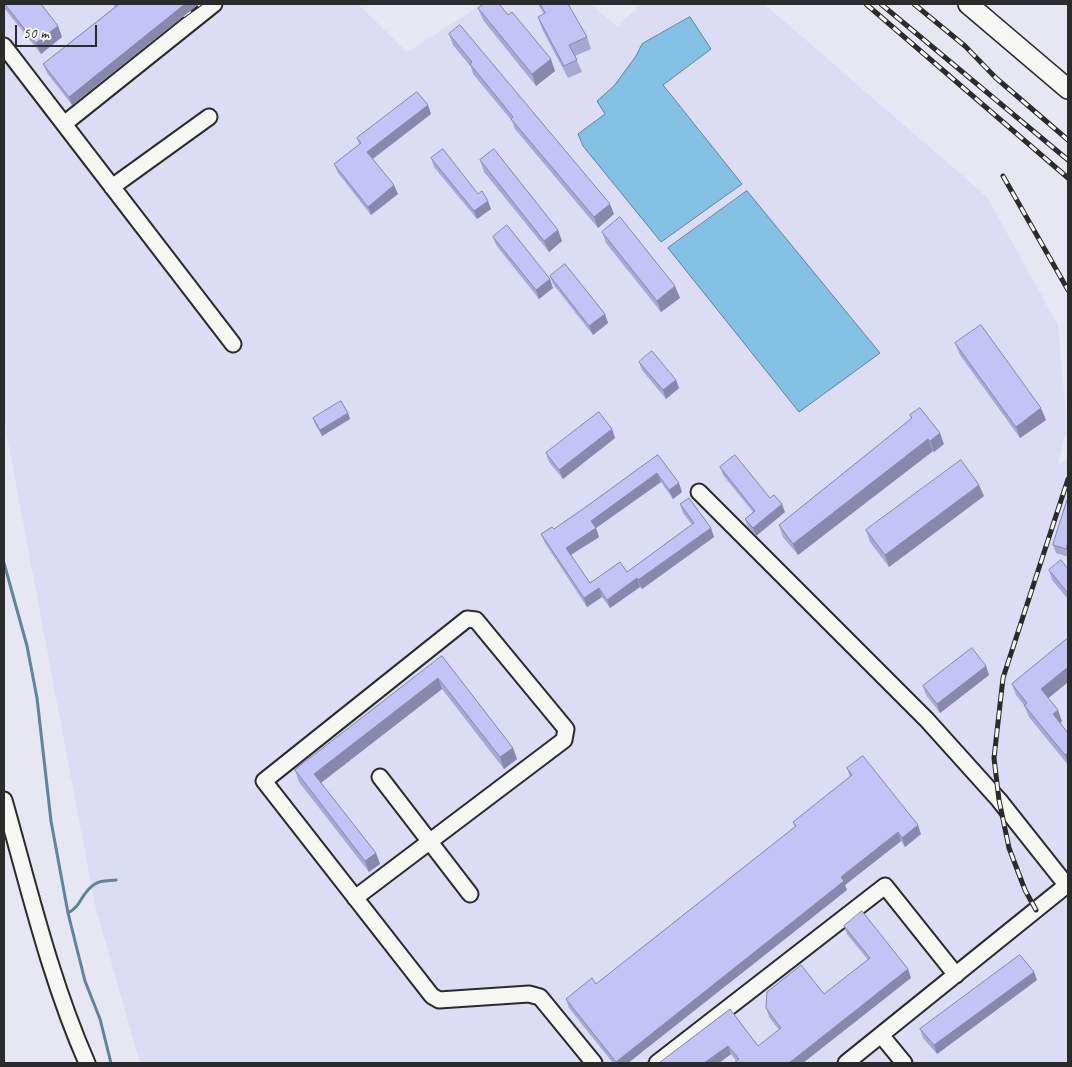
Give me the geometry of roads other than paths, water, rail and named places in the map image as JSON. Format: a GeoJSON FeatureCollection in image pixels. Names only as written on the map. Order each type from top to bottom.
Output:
{"type":"FeatureCollection","features":[{"type":"Feature","properties":{"kind":"main road"},"geometry":{"type":"LineString","coordinates":[[968,4],[1068,88]]}},
{"type":"Feature","properties":{"kind":"street"},"geometry":{"type":"LineString","coordinates":[[64,124],[214,4]]}},
{"type":"Feature","properties":{"kind":"street"},"geometry":{"type":"LineString","coordinates":[[4,46],[233,344]]}},
{"type":"Feature","properties":{"kind":"street"},"geometry":{"type":"LineString","coordinates":[[112,187],[209,117]]}},
{"type":"Feature","properties":{"kind":"street"},"geometry":{"type":"LineString","coordinates":[[699,492],[927,720],[999,800],[1068,886],[846,1063]]}},
{"type":"Feature","properties":{"kind":"street"},"geometry":{"type":"LineString","coordinates":[[355,898],[564,740],[566,729],[476,620],[467,619],[264,781],[355,898],[432,996],[439,1000],[529,994],[540,997],[594,1063]]}},
{"type":"Feature","properties":{"kind":"street"},"geometry":{"type":"LineString","coordinates":[[380,777],[470,894]]}},
{"type":"Feature","properties":{"kind":"street"},"geometry":{"type":"LineString","coordinates":[[4,800],[38,922],[66,1008],[88,1063]]}},
{"type":"Feature","properties":{"kind":"street"},"geometry":{"type":"LineString","coordinates":[[657,1063],[885,886],[956,975]]}},
{"type":"Feature","properties":{"kind":"street"},"geometry":{"type":"LineString","coordinates":[[881,1035],[904,1063]]}},
{"type":"Feature","properties":{"kind":"water"},"geometry":{"type":"Polygon","coordinates":[[[690,17],[711,49],[663,85],[742,184],[661,242],[583,146],[578,134],[605,114],[597,101],[614,86],[636,56],[642,44],[690,17]]]}},
{"type":"Feature","properties":{"kind":"water"},"geometry":{"type":"Polygon","coordinates":[[[747,191],[880,353],[799,412],[668,248],[747,191]]]}},
{"type":"Feature","properties":{"kind":"waterway"},"geometry":{"type":"LineString","coordinates":[[4,563],[27,646],[37,698],[51,821],[68,913],[85,981],[100,1019],[111,1063]]}},
{"type":"Feature","properties":{"kind":"waterway"},"geometry":{"type":"LineString","coordinates":[[68,913],[77,906],[90,887],[102,881],[116,880]]}},
{"type":"Feature","properties":{"kind":"railway"},"geometry":{"type":"LineString","coordinates":[[183,16],[200,4]]}},
{"type":"Feature","properties":{"kind":"railway"},"geometry":{"type":"LineString","coordinates":[[866,4],[1068,178]]}},
{"type":"Feature","properties":{"kind":"railway"},"geometry":{"type":"LineString","coordinates":[[881,4],[1068,160]]}},
{"type":"Feature","properties":{"kind":"railway"},"geometry":{"type":"LineString","coordinates":[[914,4],[965,46],[996,78],[1068,140]]}},
{"type":"Feature","properties":{"kind":"railway"},"geometry":{"type":"LineString","coordinates":[[1003,176],[1068,290]]}},
{"type":"Feature","properties":{"kind":"railway"},"geometry":{"type":"LineString","coordinates":[[1036,910],[1025,890],[1009,848],[999,800],[994,758],[1003,678],[1068,479]]}}]}
